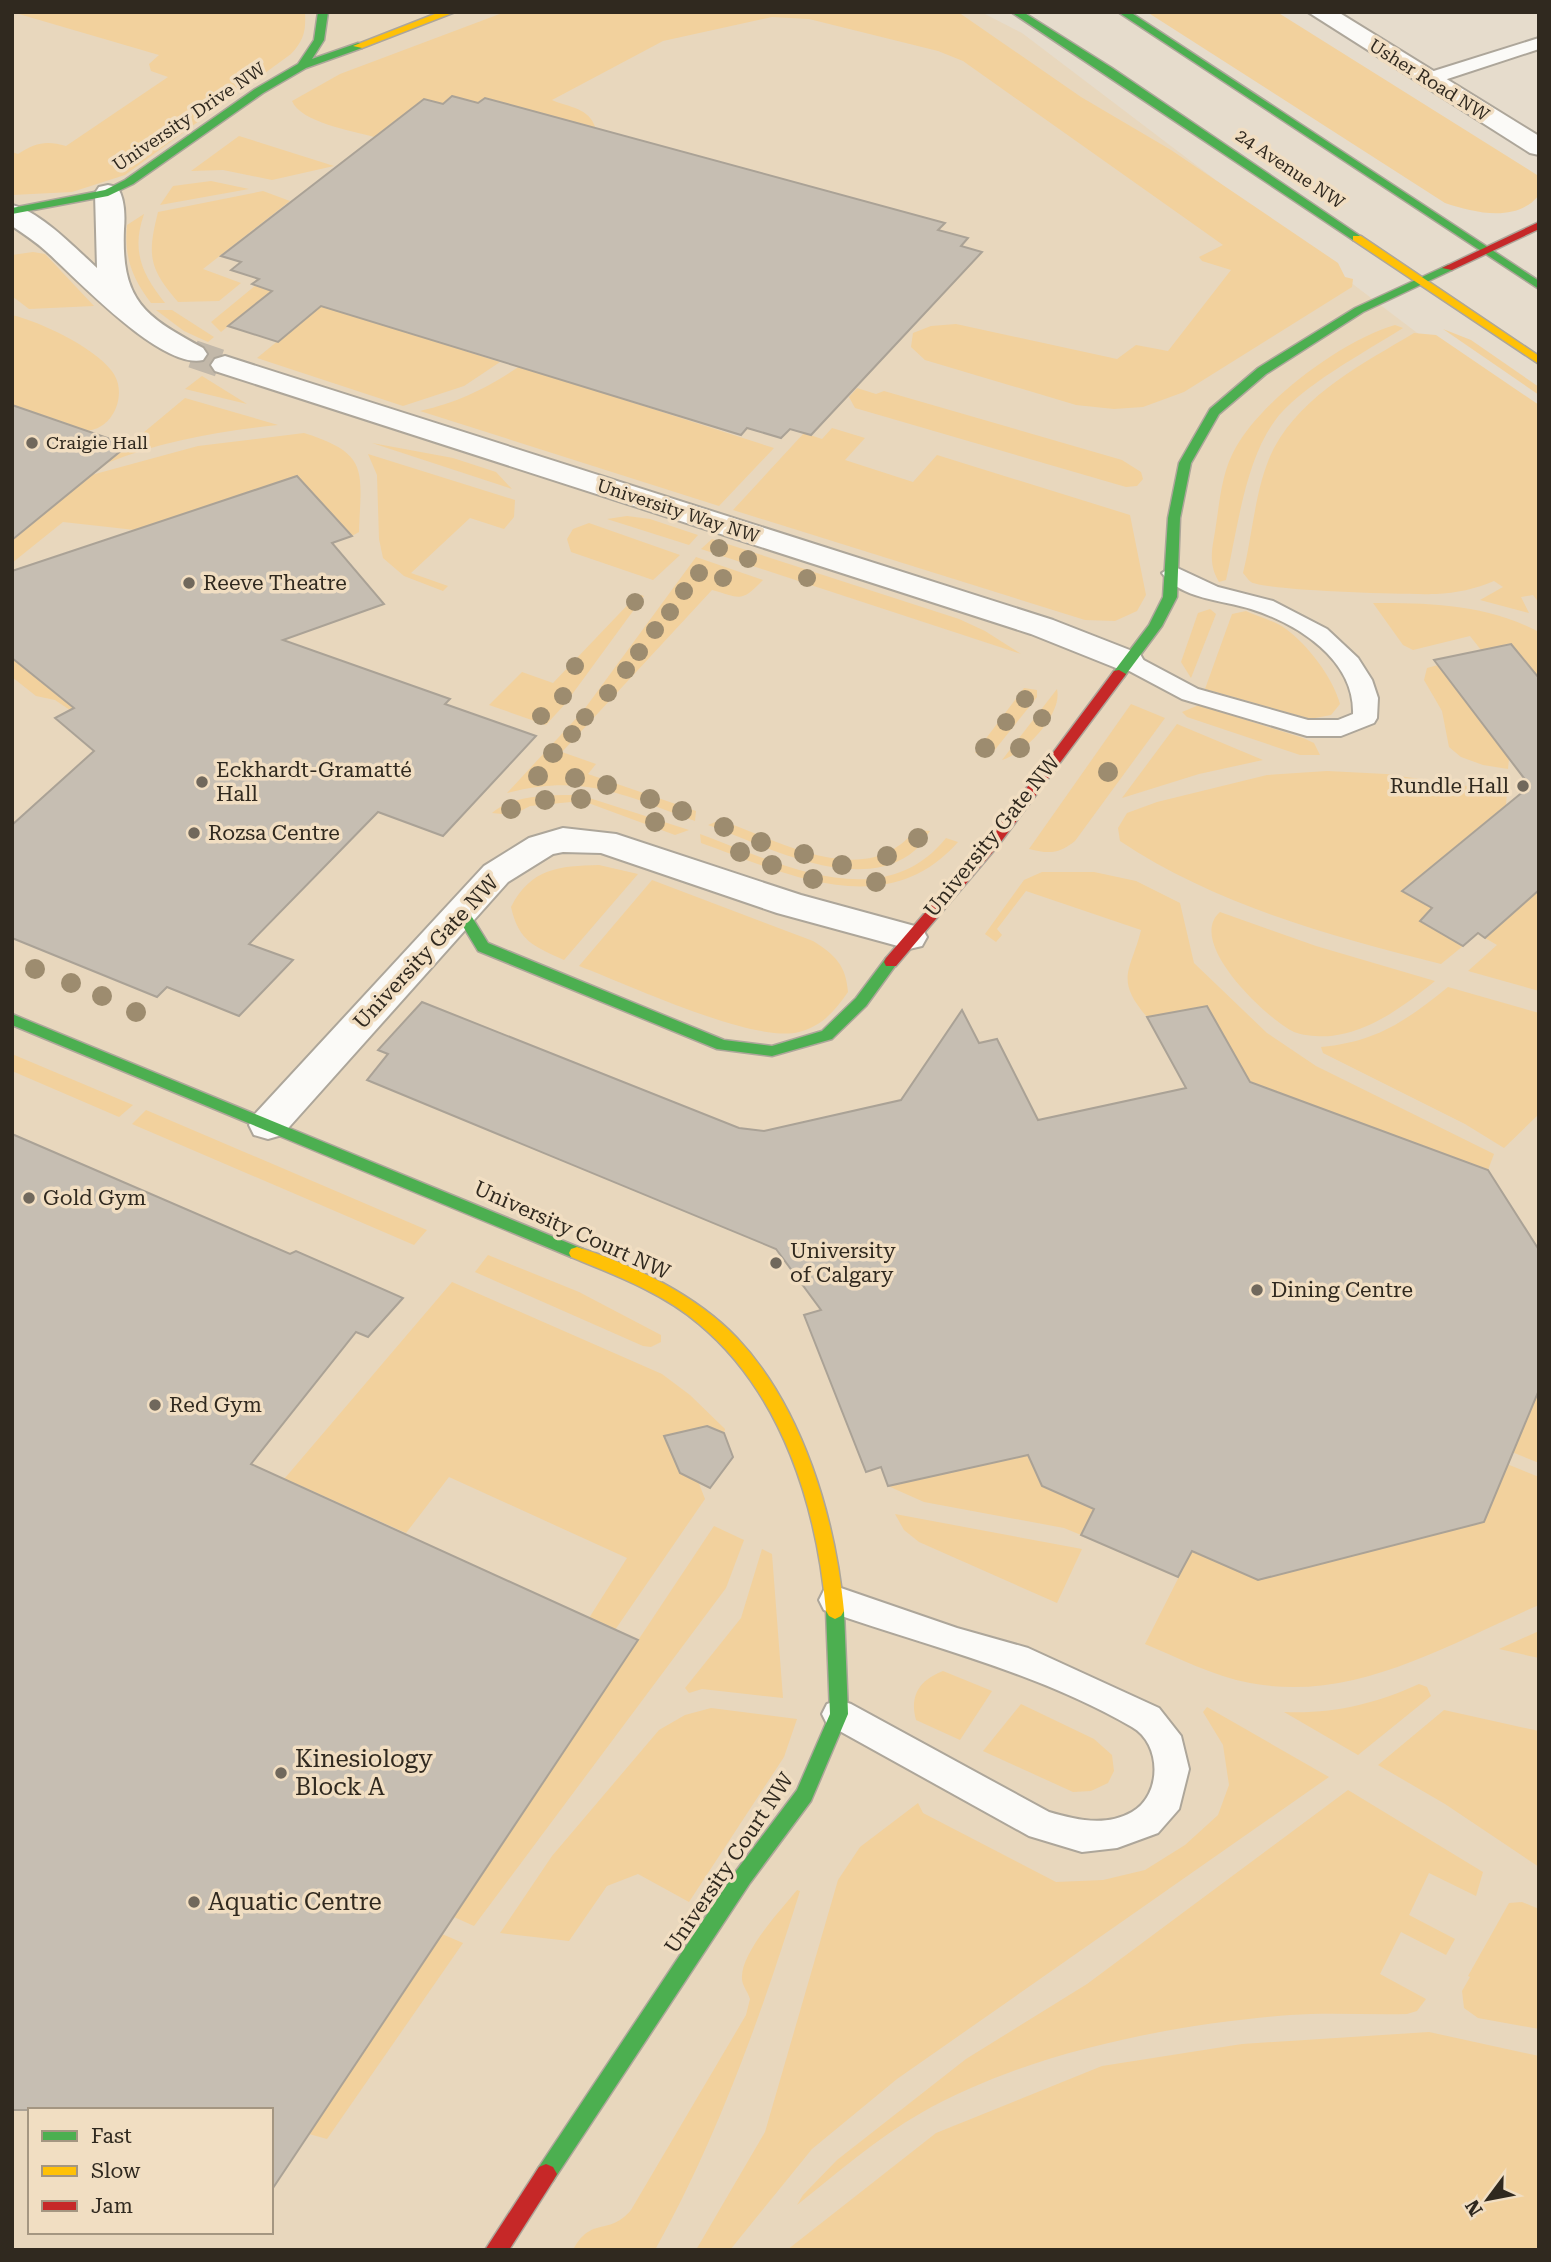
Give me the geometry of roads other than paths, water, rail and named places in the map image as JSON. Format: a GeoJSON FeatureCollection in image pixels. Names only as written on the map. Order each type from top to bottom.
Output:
{"type":"FeatureCollection","features":[{"type":"Feature","properties":{"kind":"street","name":"University Drive NW"},"geometry":{"type":"LineString","coordinates":[[302,66],[319,40],[323,12]]}},
{"type":"Feature","properties":{"kind":"street","name":"University Drive NW"},"geometry":{"type":"LineString","coordinates":[[12,212],[108,193],[129,182],[258,91],[302,66],[450,12]]}},
{"type":"Feature","properties":{"kind":"street","name":"24 Avenue NW"},"geometry":{"type":"LineString","coordinates":[[1006,12],[1022,16],[1539,361]]}},
{"type":"Feature","properties":{"kind":"street","name":"24 Avenue NW"},"geometry":{"type":"LineString","coordinates":[[1123,12],[1539,286]]}},
{"type":"Feature","properties":{"kind":"street","name":"Usher Road NW"},"geometry":{"type":"LineString","coordinates":[[1320,12],[1539,147]]}},
{"type":"Feature","properties":{"kind":"street"},"geometry":{"type":"LineString","coordinates":[[108,193],[111,223],[109,262],[124,308]]}},
{"type":"Feature","properties":{"kind":"street"},"geometry":{"type":"LineString","coordinates":[[12,212],[53,243],[152,332],[193,355]]}},
{"type":"Feature","properties":{"kind":"street","name":"University Gate NW"},"geometry":{"type":"LineString","coordinates":[[268,1125],[496,874],[525,853],[563,840],[604,842],[790,904],[909,937],[992,844],[1155,626],[1170,597],[1174,518],[1185,463],[1214,412],[1262,371],[1306,342],[1419,279],[1539,225]]}},
{"type":"Feature","properties":{"kind":"street","name":"University Way NW"},"geometry":{"type":"LineString","coordinates":[[225,365],[1042,627],[1128,661]]}},
{"type":"Feature","properties":{"kind":"street"},"geometry":{"type":"LineString","coordinates":[[462,913],[483,947],[722,1045],[772,1051],[827,1035],[861,1002],[909,937]]}},
{"type":"Feature","properties":{"kind":"street","name":"University Court NW"},"geometry":{"type":"LineString","coordinates":[[12,1018],[648,1282],[706,1319],[731,1343],[774,1401],[786,1423],[822,1518],[835,1600],[839,1714],[804,1795],[743,1877],[496,2250]]}},
{"type":"Feature","properties":{"kind":"lane"},"geometry":{"type":"LineString","coordinates":[[1427,79],[1539,43]]}},
{"type":"Feature","properties":{"kind":"lane"},"geometry":{"type":"LineString","coordinates":[[1128,661],[1190,694],[1307,728],[1340,728],[1365,718],[1369,700],[1352,666],[1327,641],[1300,622],[1262,605],[1202,589],[1173,573]]}},
{"type":"Feature","properties":{"kind":"lane"},"geometry":{"type":"LineString","coordinates":[[835,1600],[1016,1658],[1147,1718],[1169,1746],[1172,1769],[1167,1798],[1146,1822],[1118,1833],[1082,1837],[1041,1825],[839,1714]]}},
{"type":"Feature","properties":{"kind":"tunnel"},"geometry":{"type":"LineString","coordinates":[[193,354],[225,365]]}},
{"type":"Feature","properties":{"kind":"place","name":"Craigie Hall"},"geometry":{"type":"Point","coordinates":[32,443]}},
{"type":"Feature","properties":{"kind":"place","name":"Reeve Theatre"},"geometry":{"type":"Point","coordinates":[189,583]}},
{"type":"Feature","properties":{"kind":"place","name":"Eckhardt-Gramatté Hall"},"geometry":{"type":"Point","coordinates":[202,782]}},
{"type":"Feature","properties":{"kind":"place","name":"Rundle Hall"},"geometry":{"type":"Point","coordinates":[1523,786]}},
{"type":"Feature","properties":{"kind":"place","name":"Rozsa Centre"},"geometry":{"type":"Point","coordinates":[194,833]}},
{"type":"Feature","properties":{"kind":"place","name":"Gold Gym"},"geometry":{"type":"Point","coordinates":[29,1198]}},
{"type":"Feature","properties":{"kind":"place","name":"University of Calgary"},"geometry":{"type":"Point","coordinates":[776,1263]}},
{"type":"Feature","properties":{"kind":"place","name":"Dining Centre"},"geometry":{"type":"Point","coordinates":[1257,1290]}},
{"type":"Feature","properties":{"kind":"place","name":"Red Gym"},"geometry":{"type":"Point","coordinates":[155,1405]}},
{"type":"Feature","properties":{"kind":"place","name":"Kinesiology Block A"},"geometry":{"type":"Point","coordinates":[281,1773]}},
{"type":"Feature","properties":{"kind":"place","name":"Aquatic Centre"},"geometry":{"type":"Point","coordinates":[194,1902]}}]}
